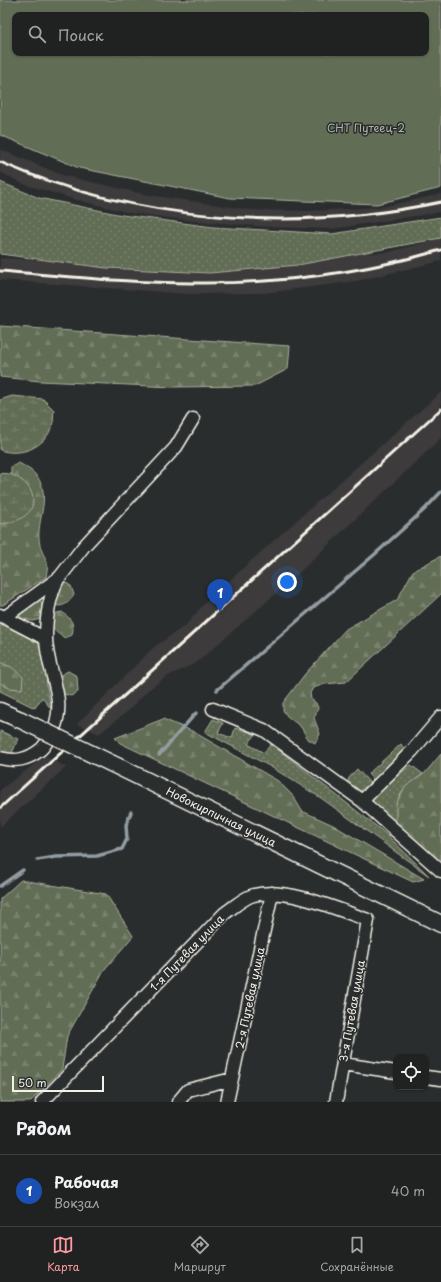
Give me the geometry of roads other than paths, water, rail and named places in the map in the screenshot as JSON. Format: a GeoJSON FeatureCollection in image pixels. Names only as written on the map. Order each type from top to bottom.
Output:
{"type":"FeatureCollection","features":[{"type":"Feature","properties":{"kind":"main road","name":"Новокирпичная улица"},"geometry":{"type":"LineString","coordinates":[[0,711],[121,768],[441,924]]}},
{"type":"Feature","properties":{"kind":"street"},"geometry":{"type":"LineString","coordinates":[[0,758],[15,761],[30,757],[45,746],[56,726],[59,709],[46,639],[50,594],[60,577],[84,546],[176,447],[193,419]]}},
{"type":"Feature","properties":{"kind":"street"},"geometry":{"type":"LineString","coordinates":[[46,639],[3,616],[60,577]]}},
{"type":"Feature","properties":{"kind":"street"},"geometry":{"type":"LineString","coordinates":[[213,709],[264,730],[362,801],[441,871]]}},
{"type":"Feature","properties":{"kind":"street"},"geometry":{"type":"LineString","coordinates":[[362,801],[412,751],[441,717]]}},
{"type":"Feature","properties":{"kind":"street","name":"1-я Путевая улица"},"geometry":{"type":"LineString","coordinates":[[42,1102],[225,913],[253,895],[272,893],[308,899],[368,920]]}},
{"type":"Feature","properties":{"kind":"street","name":"2-я Путевая улица"},"geometry":{"type":"LineString","coordinates":[[227,1102],[272,893]]}},
{"type":"Feature","properties":{"kind":"street","name":"3-я Путевая улица"},"geometry":{"type":"LineString","coordinates":[[336,1102],[368,920]]}},
{"type":"Feature","properties":{"kind":"street"},"geometry":{"type":"LineString","coordinates":[[343,1064],[393,1072]]}},
{"type":"Feature","properties":{"kind":"street"},"geometry":{"type":"LineString","coordinates":[[429,1077],[441,1079]]}},
{"type":"Feature","properties":{"kind":"street"},"geometry":{"type":"LineString","coordinates":[[178,1102],[188,1090],[232,1079]]}},
{"type":"Feature","properties":{"kind":"waterway"},"geometry":{"type":"LineString","coordinates":[[217,690],[374,555],[425,509],[441,492]]}},
{"type":"Feature","properties":{"kind":"waterway"},"geometry":{"type":"LineString","coordinates":[[159,755],[196,713]]}},
{"type":"Feature","properties":{"kind":"waterway"},"geometry":{"type":"LineString","coordinates":[[37,860],[56,857],[97,856],[122,849],[127,839],[126,825],[131,812]]}},
{"type":"Feature","properties":{"kind":"waterway"},"geometry":{"type":"LineString","coordinates":[[0,886],[23,870]]}},
{"type":"Feature","properties":{"kind":"railway"},"geometry":{"type":"LineString","coordinates":[[0,162],[52,182],[106,198],[161,209],[217,216],[273,219],[330,217],[386,212],[441,202]]}},
{"type":"Feature","properties":{"kind":"railway"},"geometry":{"type":"LineString","coordinates":[[0,271],[145,282],[256,282],[318,276],[350,271],[441,250]]}},
{"type":"Feature","properties":{"kind":"railway"},"geometry":{"type":"LineString","coordinates":[[0,808],[441,409]]}},
{"type":"Feature","properties":{"kind":"place","name":"Рабочая"},"geometry":{"type":"Point","coordinates":[220,612]}},
{"type":"Feature","properties":{"kind":"park label","name":"СНТ Путеец-2"},"geometry":{"type":"Point","coordinates":[366,128]}}]}
